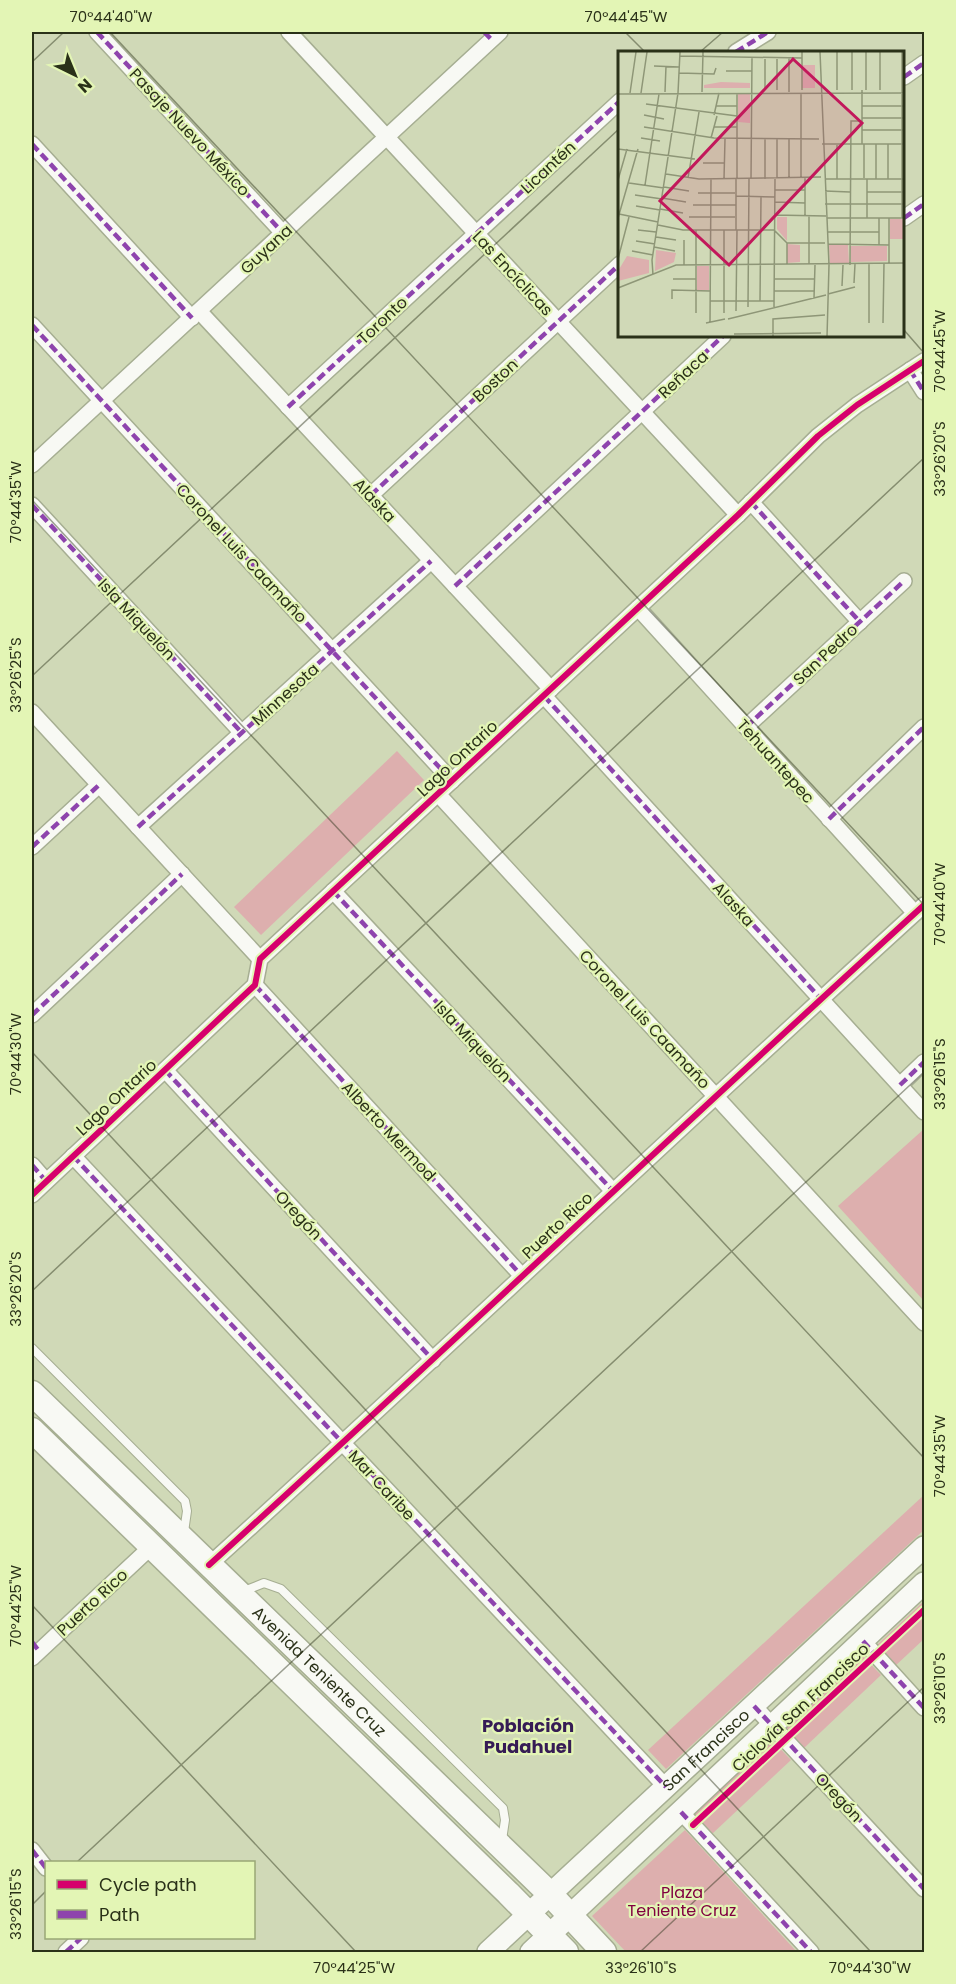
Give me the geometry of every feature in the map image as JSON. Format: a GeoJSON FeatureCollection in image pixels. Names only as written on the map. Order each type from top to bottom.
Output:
{"type":"FeatureCollection","features":[{"type":"Feature","properties":{"kind":"main road","name":"Avenida Teniente Cruz"},"geometry":{"type":"LineString","coordinates":[[32,1393],[550,1894],[604,1953]]}},
{"type":"Feature","properties":{"kind":"main road","name":"Avenida Teniente Cruz"},"geometry":{"type":"LineString","coordinates":[[32,1430],[530,1914],[558,1944]]}},
{"type":"Feature","properties":{"kind":"main road","name":"San Francisco"},"geometry":{"type":"LineString","coordinates":[[488,1953],[924,1547]]}},
{"type":"Feature","properties":{"kind":"main road","name":"San Francisco"},"geometry":{"type":"LineString","coordinates":[[531,1953],[558,1944],[571,1916],[924,1583]]}},
{"type":"Feature","properties":{"kind":"street","name":"Pasaje Nuevo México"},"geometry":{"type":"LineString","coordinates":[[97,32],[283,233]]}},
{"type":"Feature","properties":{"kind":"street","name":"Las Encíclicas"},"geometry":{"type":"LineString","coordinates":[[288,32],[738,515]]}},
{"type":"Feature","properties":{"kind":"street"},"geometry":{"type":"LineString","coordinates":[[738,51],[768,32]]}},
{"type":"Feature","properties":{"kind":"street","name":"Guyana"},"geometry":{"type":"LineString","coordinates":[[32,465],[387,137],[492,34]]}},
{"type":"Feature","properties":{"kind":"street"},"geometry":{"type":"LineString","coordinates":[[905,76],[924,63]]}},
{"type":"Feature","properties":{"kind":"street","name":"Licantén"},"geometry":{"type":"LineString","coordinates":[[476,233],[618,103]]}},
{"type":"Feature","properties":{"kind":"street","name":"Alaska"},"geometry":{"type":"LineString","coordinates":[[32,144],[288,407],[455,586],[547,692],[924,1112]]}},
{"type":"Feature","properties":{"kind":"street"},"geometry":{"type":"LineString","coordinates":[[905,217],[924,204]]}},
{"type":"Feature","properties":{"kind":"street","name":"Toronto"},"geometry":{"type":"LineString","coordinates":[[288,407],[476,233]]}},
{"type":"Feature","properties":{"kind":"street","name":"Boston"},"geometry":{"type":"LineString","coordinates":[[371,495],[618,266]]}},
{"type":"Feature","properties":{"kind":"street","name":"Coronel Luis Caamaño"},"geometry":{"type":"LineString","coordinates":[[32,325],[452,781]]}},
{"type":"Feature","properties":{"kind":"street","name":"Reñaca"},"geometry":{"type":"LineString","coordinates":[[642,413],[721,338]]}},
{"type":"Feature","properties":{"kind":"street","name":"Lago Ontario"},"geometry":{"type":"LineString","coordinates":[[260,959],[838,420],[924,361]]}},
{"type":"Feature","properties":{"kind":"street"},"geometry":{"type":"LineString","coordinates":[[910,370],[924,392]]}},
{"type":"Feature","properties":{"kind":"street"},"geometry":{"type":"LineString","coordinates":[[455,586],[642,413]]}},
{"type":"Feature","properties":{"kind":"street"},"geometry":{"type":"LineString","coordinates":[[751,502],[860,622]]}},
{"type":"Feature","properties":{"kind":"street","name":"Isla Miquelón"},"geometry":{"type":"LineString","coordinates":[[32,505],[242,733]]}},
{"type":"Feature","properties":{"kind":"street","name":"Minnesota"},"geometry":{"type":"LineString","coordinates":[[138,827],[431,561]]}},
{"type":"Feature","properties":{"kind":"street","name":"San Pedro"},"geometry":{"type":"LineString","coordinates":[[746,727],[904,581]]}},
{"type":"Feature","properties":{"kind":"street","name":"Tehuantepec"},"geometry":{"type":"LineString","coordinates":[[638,608],[829,819],[920,909]]}},
{"type":"Feature","properties":{"kind":"street"},"geometry":{"type":"LineString","coordinates":[[32,712],[260,959],[255,986]]}},
{"type":"Feature","properties":{"kind":"street"},"geometry":{"type":"LineString","coordinates":[[829,819],[924,727]]}},
{"type":"Feature","properties":{"kind":"street"},"geometry":{"type":"LineString","coordinates":[[32,847],[99,785]]}},
{"type":"Feature","properties":{"kind":"street","name":"Coronel Luis Caamaño"},"geometry":{"type":"LineString","coordinates":[[438,794],[924,1323]]}},
{"type":"Feature","properties":{"kind":"street"},"geometry":{"type":"LineString","coordinates":[[32,1016],[182,874]]}},
{"type":"Feature","properties":{"kind":"street","name":"Isla Miquelón"},"geometry":{"type":"LineString","coordinates":[[333,891],[613,1191]]}},
{"type":"Feature","properties":{"kind":"street","name":"Puerto Rico"},"geometry":{"type":"LineString","coordinates":[[209,1565],[433,1360],[715,1095],[920,909]]}},
{"type":"Feature","properties":{"kind":"street","name":"Lago Ontario"},"geometry":{"type":"LineString","coordinates":[[32,1195],[255,986]]}},
{"type":"Feature","properties":{"kind":"street","name":"Alberto Mermod"},"geometry":{"type":"LineString","coordinates":[[255,986],[522,1276]]}},
{"type":"Feature","properties":{"kind":"street"},"geometry":{"type":"LineString","coordinates":[[900,1085],[924,1062]]}},
{"type":"Feature","properties":{"kind":"street","name":"Oregón"},"geometry":{"type":"LineString","coordinates":[[165,1070],[433,1360]]}},
{"type":"Feature","properties":{"kind":"street","name":"Mar Caribe"},"geometry":{"type":"LineString","coordinates":[[73,1156],[666,1787]]}},
{"type":"Feature","properties":{"kind":"street"},"geometry":{"type":"LineString","coordinates":[[32,1165],[46,1181]]}},
{"type":"Feature","properties":{"kind":"street","name":"Puerto Rico"},"geometry":{"type":"LineString","coordinates":[[34,1650],[152,1546]]}},
{"type":"Feature","properties":{"kind":"street"},"geometry":{"type":"LineString","coordinates":[[863,1641],[924,1708]]}},
{"type":"Feature","properties":{"kind":"street","name":"Oregón"},"geometry":{"type":"LineString","coordinates":[[754,1706],[924,1889]]}},
{"type":"Feature","properties":{"kind":"street"},"geometry":{"type":"LineString","coordinates":[[681,1812],[811,1953]]}},
{"type":"Feature","properties":{"kind":"street"},"geometry":{"type":"LineString","coordinates":[[32,1850],[45,1867]]}},
{"type":"Feature","properties":{"kind":"street"},"geometry":{"type":"LineString","coordinates":[[66,1953],[80,1939]]}},
{"type":"Feature","properties":{"kind":"lane"},"geometry":{"type":"LineString","coordinates":[[32,1348],[185,1501],[187,1511],[183,1540]]}},
{"type":"Feature","properties":{"kind":"lane"},"geometry":{"type":"LineString","coordinates":[[240,1594],[264,1583],[280,1589],[502,1808],[505,1820],[501,1847]]}},
{"type":"Feature","properties":{"kind":"green space"},"geometry":{"type":"Polygon","coordinates":[[[397,751],[424,780],[261,935],[234,907],[397,751]]]}},
{"type":"Feature","properties":{"kind":"green space"},"geometry":{"type":"Polygon","coordinates":[[[924,1129],[924,1301],[838,1206],[924,1129]]]}},
{"type":"Feature","properties":{"kind":"green space"},"geometry":{"type":"Polygon","coordinates":[[[924,1495],[924,1530],[666,1769],[648,1750],[924,1495]]]}},
{"type":"Feature","properties":{"kind":"green space"},"geometry":{"type":"Polygon","coordinates":[[[924,1601],[924,1639],[894,1667],[876,1646],[924,1601]]]}},
{"type":"Feature","properties":{"kind":"green space"},"geometry":{"type":"Polygon","coordinates":[[[863,1656],[881,1675],[804,1748],[786,1728],[863,1656]]]}},
{"type":"Feature","properties":{"kind":"green space"},"geometry":{"type":"Polygon","coordinates":[[[772,1740],[791,1760],[712,1834],[693,1814],[772,1740]]]}},
{"type":"Feature","properties":{"kind":"green space","name":"Plaza Teniente Cruz"},"geometry":{"type":"Polygon","coordinates":[[[685,1830],[797,1952],[626,1952],[592,1916],[685,1830]]]}},
{"type":"Feature","properties":{"kind":"marked path"},"geometry":{"type":"LineString","coordinates":[[97,32],[283,233]]}},
{"type":"Feature","properties":{"kind":"marked path"},"geometry":{"type":"LineString","coordinates":[[484,32],[492,40]]}},
{"type":"Feature","properties":{"kind":"marked path"},"geometry":{"type":"LineString","coordinates":[[738,51],[768,32]]}},
{"type":"Feature","properties":{"kind":"marked path"},"geometry":{"type":"LineString","coordinates":[[905,76],[924,63]]}},
{"type":"Feature","properties":{"kind":"marked path"},"geometry":{"type":"LineString","coordinates":[[288,407],[618,103]]}},
{"type":"Feature","properties":{"kind":"marked path"},"geometry":{"type":"LineString","coordinates":[[32,144],[192,318]]}},
{"type":"Feature","properties":{"kind":"marked path"},"geometry":{"type":"LineString","coordinates":[[905,217],[924,204]]}},
{"type":"Feature","properties":{"kind":"marked path"},"geometry":{"type":"LineString","coordinates":[[371,495],[618,266]]}},
{"type":"Feature","properties":{"kind":"marked path"},"geometry":{"type":"LineString","coordinates":[[32,325],[452,781]]}},
{"type":"Feature","properties":{"kind":"marked path"},"geometry":{"type":"LineString","coordinates":[[455,586],[721,338]]}},
{"type":"Feature","properties":{"kind":"marked path"},"geometry":{"type":"LineString","coordinates":[[910,370],[924,392]]}},
{"type":"Feature","properties":{"kind":"marked path"},"geometry":{"type":"LineString","coordinates":[[751,502],[860,622]]}},
{"type":"Feature","properties":{"kind":"marked path"},"geometry":{"type":"LineString","coordinates":[[32,505],[242,733]]}},
{"type":"Feature","properties":{"kind":"marked path"},"geometry":{"type":"LineString","coordinates":[[138,827],[431,561]]}},
{"type":"Feature","properties":{"kind":"marked path"},"geometry":{"type":"LineString","coordinates":[[746,727],[904,581]]}},
{"type":"Feature","properties":{"kind":"marked path"},"geometry":{"type":"LineString","coordinates":[[544,696],[821,999]]}},
{"type":"Feature","properties":{"kind":"marked path"},"geometry":{"type":"LineString","coordinates":[[829,819],[924,727]]}},
{"type":"Feature","properties":{"kind":"marked path"},"geometry":{"type":"LineString","coordinates":[[32,847],[99,785]]}},
{"type":"Feature","properties":{"kind":"marked path"},"geometry":{"type":"LineString","coordinates":[[32,1015],[182,874]]}},
{"type":"Feature","properties":{"kind":"marked path"},"geometry":{"type":"LineString","coordinates":[[333,891],[613,1191]]}},
{"type":"Feature","properties":{"kind":"marked path"},"geometry":{"type":"LineString","coordinates":[[255,985],[522,1276]]}},
{"type":"Feature","properties":{"kind":"marked path"},"geometry":{"type":"LineString","coordinates":[[900,1085],[924,1062]]}},
{"type":"Feature","properties":{"kind":"marked path"},"geometry":{"type":"LineString","coordinates":[[165,1070],[433,1360]]}},
{"type":"Feature","properties":{"kind":"marked path"},"geometry":{"type":"LineString","coordinates":[[73,1156],[666,1787]]}},
{"type":"Feature","properties":{"kind":"marked path"},"geometry":{"type":"LineString","coordinates":[[32,1165],[46,1181]]}},
{"type":"Feature","properties":{"kind":"marked path"},"geometry":{"type":"LineString","coordinates":[[863,1641],[924,1708]]}},
{"type":"Feature","properties":{"kind":"marked path"},"geometry":{"type":"LineString","coordinates":[[32,1642],[39,1651]]}},
{"type":"Feature","properties":{"kind":"marked path"},"geometry":{"type":"LineString","coordinates":[[754,1706],[924,1889]]}},
{"type":"Feature","properties":{"kind":"marked path"},"geometry":{"type":"LineString","coordinates":[[681,1812],[811,1952]]}},
{"type":"Feature","properties":{"kind":"marked path"},"geometry":{"type":"LineString","coordinates":[[32,1850],[45,1867]]}},
{"type":"Feature","properties":{"kind":"marked path"},"geometry":{"type":"LineString","coordinates":[[66,1952],[80,1939]]}},
{"type":"Feature","properties":{"kind":"cycle path"},"geometry":{"type":"LineString","coordinates":[[32,1195],[255,985],[260,959],[738,515],[818,436],[857,405],[924,361]]}},
{"type":"Feature","properties":{"kind":"cycle path"},"geometry":{"type":"LineString","coordinates":[[209,1565],[924,905]]}},
{"type":"Feature","properties":{"kind":"cycle path","name":"Ciclovía San Francisco"},"geometry":{"type":"LineString","coordinates":[[693,1825],[924,1610]]}},
{"type":"Feature","properties":{"kind":"district","name":"Población Pudahuel"},"geometry":{"type":"Point","coordinates":[528,1736]}}]}
